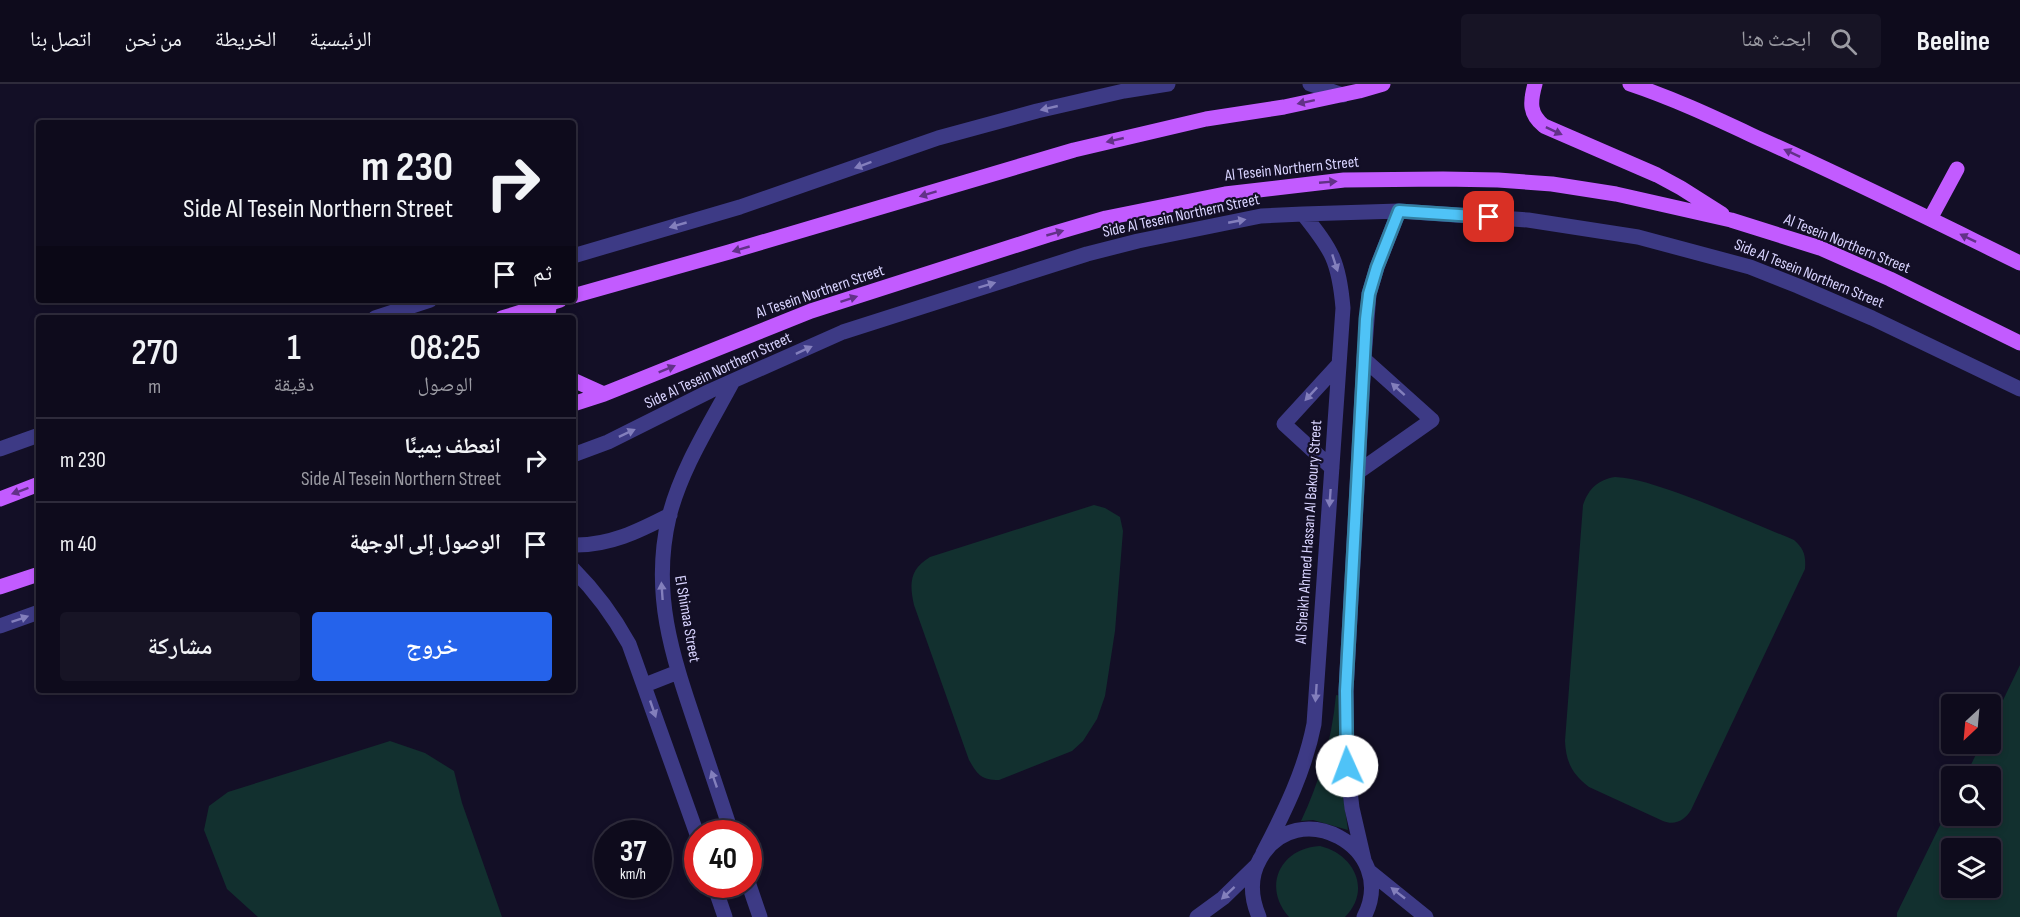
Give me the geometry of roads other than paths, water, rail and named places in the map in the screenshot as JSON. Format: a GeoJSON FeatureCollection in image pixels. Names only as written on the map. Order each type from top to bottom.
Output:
{"type":"FeatureCollection","features":[{"type":"Feature","properties":{"kind":"main road"},"geometry":{"type":"LineString","coordinates":[[576,295],[1074,150],[1206,120],[1343,95],[1383,84]]}},
{"type":"Feature","properties":{"kind":"main road"},"geometry":{"type":"LineString","coordinates":[[1535,84],[1531,106],[1533,114],[1544,126],[1665,179],[1731,220]]}},
{"type":"Feature","properties":{"kind":"main road"},"geometry":{"type":"LineString","coordinates":[[1630,84],[1654,89],[2020,263]]}},
{"type":"Feature","properties":{"kind":"main road"},"geometry":{"type":"LineString","coordinates":[[1930,219],[1957,169]]}},
{"type":"Feature","properties":{"kind":"main road","name":"Al Tesein Northern Street"},"geometry":{"type":"LineString","coordinates":[[576,403],[604,394],[811,311],[1106,218],[1225,194],[1344,180],[1498,180],[1552,184],[1616,194],[1731,220],[1820,248],[1890,279],[2020,343]]}},
{"type":"Feature","properties":{"kind":"main road"},"geometry":{"type":"LineString","coordinates":[[516,315],[552,307]]}},
{"type":"Feature","properties":{"kind":"main road"},"geometry":{"type":"LineString","coordinates":[[576,381],[604,394]]}},
{"type":"Feature","properties":{"kind":"main road"},"geometry":{"type":"LineString","coordinates":[[0,499],[36,485]]}},
{"type":"Feature","properties":{"kind":"main road"},"geometry":{"type":"LineString","coordinates":[[0,587],[36,575]]}},
{"type":"Feature","properties":{"kind":"street"},"geometry":{"type":"LineString","coordinates":[[576,255],[740,207],[938,138],[1037,111],[1124,91],[1168,84]]}},
{"type":"Feature","properties":{"kind":"street"},"geometry":{"type":"LineString","coordinates":[[1310,84],[1343,95]]}},
{"type":"Feature","properties":{"kind":"street"},"geometry":{"type":"LineString","coordinates":[[1364,917],[1371,889],[1352,808],[1346,734],[1346,691],[1369,294],[1399,211]]}},
{"type":"Feature","properties":{"kind":"street","name":"Side Al Tesein Northern Street"},"geometry":{"type":"LineString","coordinates":[[576,454],[608,442],[733,381],[843,332],[1087,254],[1261,216],[1303,214],[1399,211],[1528,220],[1638,237],[1750,267],[1843,305],[2020,389]]}},
{"type":"Feature","properties":{"kind":"street","name":"Al Sheikh Ahmed Hassan Al Bakoury Street"},"geometry":{"type":"LineString","coordinates":[[1260,860],[1298,783],[1314,724],[1343,308],[1341,282],[1334,257],[1303,214]]}},
{"type":"Feature","properties":{"kind":"street"},"geometry":{"type":"LineString","coordinates":[[384,315],[421,303]]}},
{"type":"Feature","properties":{"kind":"street"},"geometry":{"type":"LineString","coordinates":[[1358,472],[1432,420],[1364,359]]}},
{"type":"Feature","properties":{"kind":"street"},"geometry":{"type":"LineString","coordinates":[[1332,468],[1284,424],[1339,364]]}},
{"type":"Feature","properties":{"kind":"street","name":"El Shimaa Street"},"geometry":{"type":"LineString","coordinates":[[727,820],[669,639],[661,574],[670,515],[681,481],[733,381]]}},
{"type":"Feature","properties":{"kind":"street"},"geometry":{"type":"LineString","coordinates":[[0,449],[36,436]]}},
{"type":"Feature","properties":{"kind":"street"},"geometry":{"type":"LineString","coordinates":[[576,545],[610,541],[630,535],[670,515]]}},
{"type":"Feature","properties":{"kind":"street"},"geometry":{"type":"LineString","coordinates":[[576,572],[594,589],[614,616],[629,644],[692,820]]}},
{"type":"Feature","properties":{"kind":"street"},"geometry":{"type":"LineString","coordinates":[[0,626],[36,613]]}},
{"type":"Feature","properties":{"kind":"street"},"geometry":{"type":"LineString","coordinates":[[645,685],[678,672]]}},
{"type":"Feature","properties":{"kind":"street"},"geometry":{"type":"LineString","coordinates":[[1197,917],[1223,898],[1277,839],[1296,831],[1316,829],[1335,834],[1352,845],[1366,866],[1426,917]]}},
{"type":"Feature","properties":{"kind":"street"},"geometry":{"type":"LineString","coordinates":[[1259,917],[1254,905],[1252,885],[1260,860]]}},
{"type":"Feature","properties":{"kind":"street"},"geometry":{"type":"LineString","coordinates":[[718,898],[725,917]]}},
{"type":"Feature","properties":{"kind":"street"},"geometry":{"type":"LineString","coordinates":[[753,898],[760,917]]}}]}
